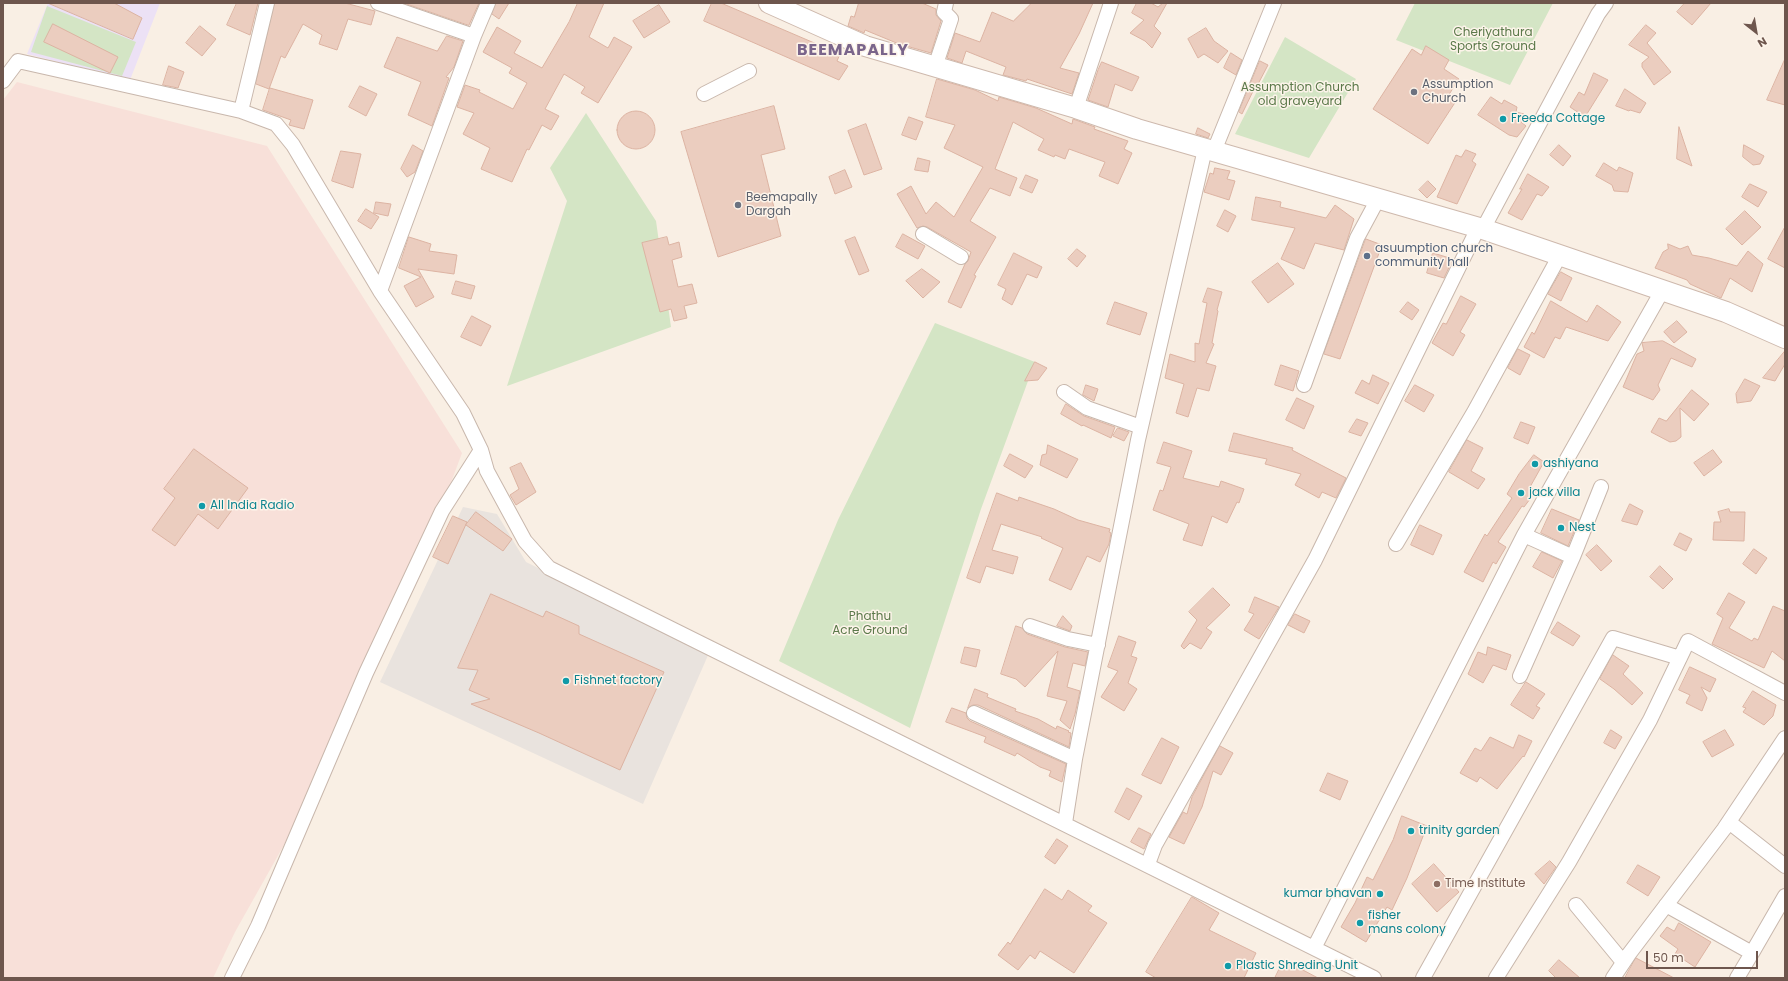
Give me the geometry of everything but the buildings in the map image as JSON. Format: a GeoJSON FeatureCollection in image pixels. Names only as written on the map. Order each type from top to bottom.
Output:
{"type":"FeatureCollection","features":[{"type":"Feature","properties":{"kind":"main road"},"geometry":{"type":"LineString","coordinates":[[769,3],[864,46],[1076,108],[1137,129],[1480,229],[1726,312],[1785,338]]}},
{"type":"Feature","properties":{"kind":"street"},"geometry":{"type":"LineString","coordinates":[[242,111],[267,3]]}},
{"type":"Feature","properties":{"kind":"street"},"geometry":{"type":"LineString","coordinates":[[378,3],[474,36]]}},
{"type":"Feature","properties":{"kind":"street"},"geometry":{"type":"LineString","coordinates":[[380,291],[474,36],[488,3]]}},
{"type":"Feature","properties":{"kind":"street"},"geometry":{"type":"LineString","coordinates":[[935,67],[951,19],[944,12],[946,3]]}},
{"type":"Feature","properties":{"kind":"street"},"geometry":{"type":"LineString","coordinates":[[1076,108],[1112,3]]}},
{"type":"Feature","properties":{"kind":"street"},"geometry":{"type":"LineString","coordinates":[[1065,823],[1141,427],[1209,150],[1274,3]]}},
{"type":"Feature","properties":{"kind":"street"},"geometry":{"type":"LineString","coordinates":[[1148,864],[1155,845],[1316,560],[1480,229],[1598,14],[1606,3]]}},
{"type":"Feature","properties":{"kind":"street"},"geometry":{"type":"LineString","coordinates":[[3,81],[18,60],[242,111],[276,124],[293,145],[380,291],[463,413],[481,450],[487,471],[526,541],[549,568],[1148,864],[1374,978]]}},
{"type":"Feature","properties":{"kind":"street"},"geometry":{"type":"LineString","coordinates":[[704,94],[749,71]]}},
{"type":"Feature","properties":{"kind":"street"},"geometry":{"type":"LineString","coordinates":[[1304,385],[1357,238],[1378,199]]}},
{"type":"Feature","properties":{"kind":"street"},"geometry":{"type":"LineString","coordinates":[[923,234],[961,257]]}},
{"type":"Feature","properties":{"kind":"street"},"geometry":{"type":"LineString","coordinates":[[1396,544],[1474,412],[1560,255]]}},
{"type":"Feature","properties":{"kind":"street"},"geometry":{"type":"LineString","coordinates":[[1314,948],[1524,535],[1662,291]]}},
{"type":"Feature","properties":{"kind":"street"},"geometry":{"type":"LineString","coordinates":[[1064,392],[1087,408],[1141,427]]}},
{"type":"Feature","properties":{"kind":"street"},"geometry":{"type":"LineString","coordinates":[[232,978],[258,926],[366,673],[442,511],[481,450]]}},
{"type":"Feature","properties":{"kind":"street"},"geometry":{"type":"LineString","coordinates":[[1520,676],[1573,557],[1601,487]]}},
{"type":"Feature","properties":{"kind":"street"},"geometry":{"type":"LineString","coordinates":[[1524,535],[1573,557]]}},
{"type":"Feature","properties":{"kind":"street"},"geometry":{"type":"LineString","coordinates":[[1030,626],[1068,639],[1098,645]]}},
{"type":"Feature","properties":{"kind":"street"},"geometry":{"type":"LineString","coordinates":[[1423,978],[1613,638],[1680,658]]}},
{"type":"Feature","properties":{"kind":"street"},"geometry":{"type":"LineString","coordinates":[[1496,978],[1569,862],[1650,720],[1688,641],[1785,693]]}},
{"type":"Feature","properties":{"kind":"street"},"geometry":{"type":"LineString","coordinates":[[974,713],[1076,760]]}},
{"type":"Feature","properties":{"kind":"street"},"geometry":{"type":"LineString","coordinates":[[1613,978],[1623,962],[1729,822],[1785,738]]}},
{"type":"Feature","properties":{"kind":"street"},"geometry":{"type":"LineString","coordinates":[[1729,822],[1785,866]]}},
{"type":"Feature","properties":{"kind":"street"},"geometry":{"type":"LineString","coordinates":[[1737,978],[1785,896]]}},
{"type":"Feature","properties":{"kind":"street"},"geometry":{"type":"LineString","coordinates":[[1576,905],[1623,962]]}},
{"type":"Feature","properties":{"kind":"street"},"geometry":{"type":"LineString","coordinates":[[1666,906],[1752,953]]}},
{"type":"Feature","properties":{"kind":"shaded area"},"geometry":{"type":"Polygon","coordinates":[[[48,3],[160,3],[130,80],[27,54],[48,3]]]}},
{"type":"Feature","properties":{"kind":"shaded area","name":"All India Radio"},"geometry":{"type":"Polygon","coordinates":[[[17,82],[267,146],[462,453],[434,528],[321,779],[235,932],[213,978],[3,978],[3,100],[17,82]]]}},
{"type":"Feature","properties":{"kind":"shaded area"},"geometry":{"type":"Polygon","coordinates":[[[463,507],[497,514],[526,562],[709,653],[643,804],[380,682],[463,507]]]}},
{"type":"Feature","properties":{"kind":"green space","name":"Cheriyathura Sports Ground"},"geometry":{"type":"Polygon","coordinates":[[[1415,3],[1553,3],[1510,85],[1396,40],[1415,3]]]}},
{"type":"Feature","properties":{"kind":"green space"},"geometry":{"type":"Polygon","coordinates":[[[47,6],[136,42],[122,76],[31,52],[47,6]]]}},
{"type":"Feature","properties":{"kind":"green space","name":"Assumption Church old graveyard"},"geometry":{"type":"Polygon","coordinates":[[[1285,37],[1356,79],[1309,158],[1235,134],[1285,37]]]}},
{"type":"Feature","properties":{"kind":"green space"},"geometry":{"type":"Polygon","coordinates":[[[586,113],[656,221],[671,327],[507,386],[567,201],[550,168],[586,113]]]}},
{"type":"Feature","properties":{"kind":"green space","name":"Phathu Acre Ground"},"geometry":{"type":"Polygon","coordinates":[[[935,323],[1035,362],[981,509],[910,728],[779,661],[838,520],[935,323]]]}},
{"type":"Feature","properties":{"kind":"place","name":"Assumption Church"},"geometry":{"type":"Point","coordinates":[1414,92]}},
{"type":"Feature","properties":{"kind":"place","name":"Freeda Cottage"},"geometry":{"type":"Point","coordinates":[1503,119]}},
{"type":"Feature","properties":{"kind":"place","name":"Beemapally Dargah"},"geometry":{"type":"Point","coordinates":[738,205]}},
{"type":"Feature","properties":{"kind":"place","name":"asuumption church community hall"},"geometry":{"type":"Point","coordinates":[1367,256]}},
{"type":"Feature","properties":{"kind":"place","name":"ashiyana"},"geometry":{"type":"Point","coordinates":[1535,464]}},
{"type":"Feature","properties":{"kind":"place","name":"jack villa"},"geometry":{"type":"Point","coordinates":[1521,493]}},
{"type":"Feature","properties":{"kind":"place","name":"All India Radio"},"geometry":{"type":"Point","coordinates":[202,506]}},
{"type":"Feature","properties":{"kind":"place","name":"Nest"},"geometry":{"type":"Point","coordinates":[1561,528]}},
{"type":"Feature","properties":{"kind":"place","name":"Fishnet factory"},"geometry":{"type":"Point","coordinates":[566,681]}},
{"type":"Feature","properties":{"kind":"place","name":"trinity garden"},"geometry":{"type":"Point","coordinates":[1411,831]}},
{"type":"Feature","properties":{"kind":"place","name":"Time Institute"},"geometry":{"type":"Point","coordinates":[1437,884]}},
{"type":"Feature","properties":{"kind":"place","name":"kumar bhavan"},"geometry":{"type":"Point","coordinates":[1380,894]}},
{"type":"Feature","properties":{"kind":"place","name":"fisher mans colony"},"geometry":{"type":"Point","coordinates":[1360,923]}},
{"type":"Feature","properties":{"kind":"place","name":"Plastic Shreding Unit"},"geometry":{"type":"Point","coordinates":[1228,966]}},
{"type":"Feature","properties":{"kind":"district","name":"BEEMAPALLY"},"geometry":{"type":"Point","coordinates":[853,51]}}]}
